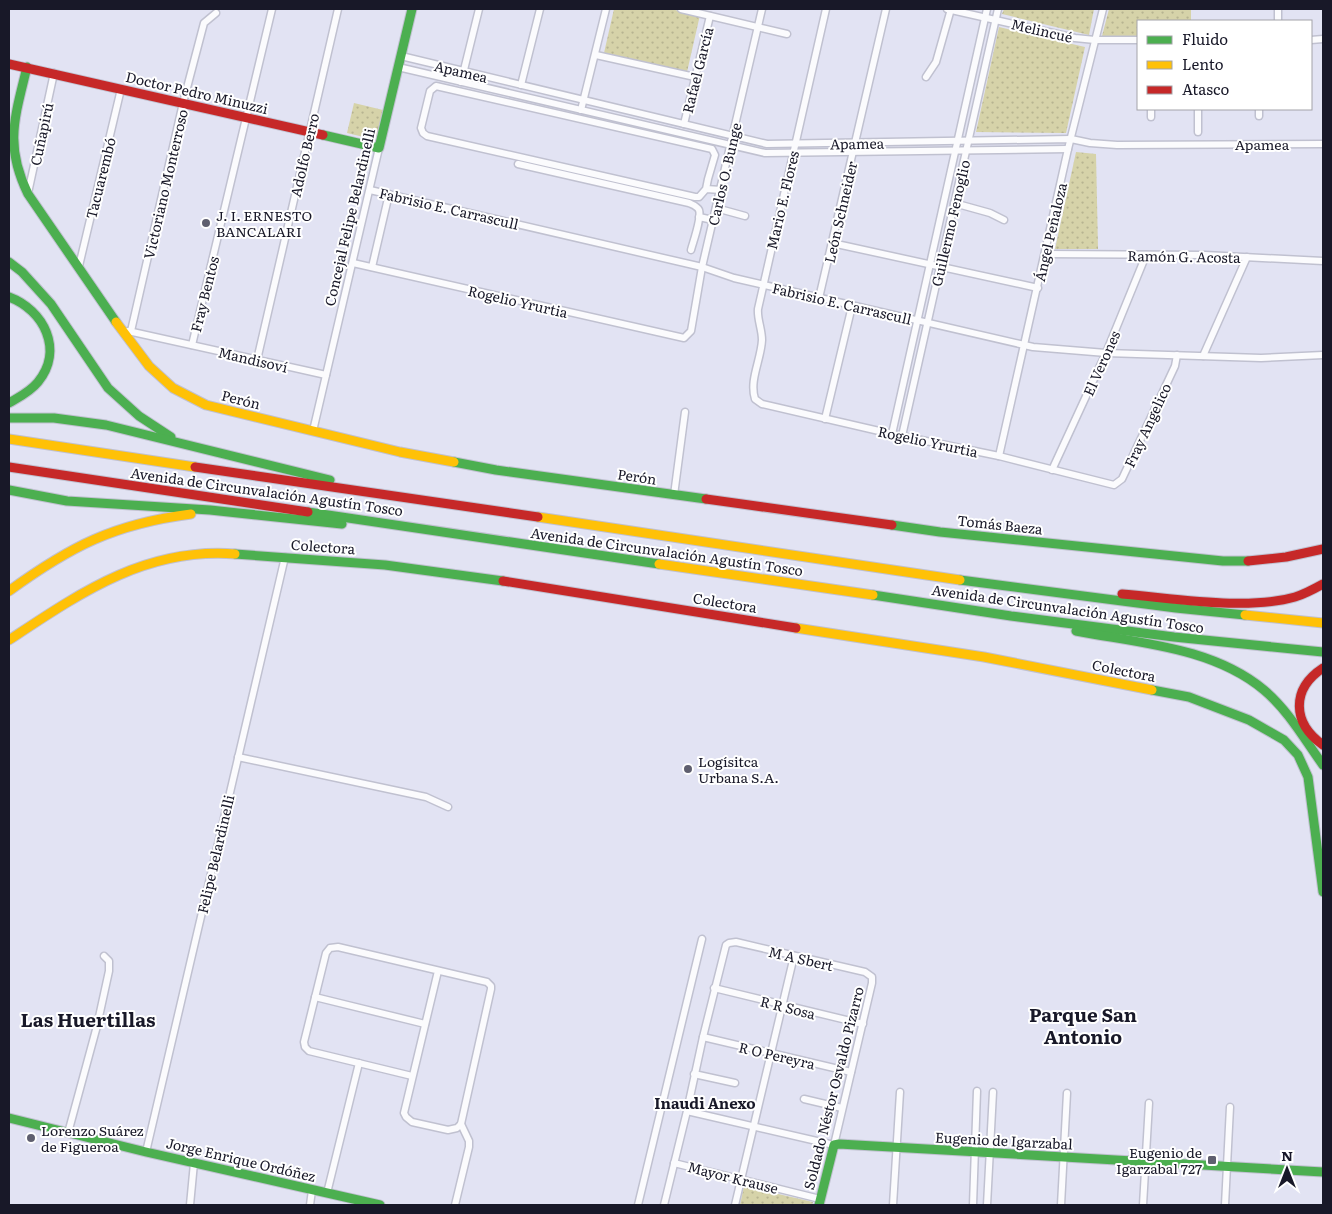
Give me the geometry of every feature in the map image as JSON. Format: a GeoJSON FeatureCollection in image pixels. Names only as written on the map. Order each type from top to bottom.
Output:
{"type":"FeatureCollection","features":[{"type":"Feature","properties":{"kind":"main road","name":"Concejal Felipe Belardinelli"},"geometry":{"type":"LineString","coordinates":[[379,148],[412,9]]}},
{"type":"Feature","properties":{"kind":"main road","name":"Doctor Pedro Minuzzi"},"geometry":{"type":"LineString","coordinates":[[9,64],[379,148]]}},
{"type":"Feature","properties":{"kind":"main road","name":"Perón"},"geometry":{"type":"LineString","coordinates":[[27,67],[16,114],[13,138],[16,169],[28,194],[121,329],[160,377],[173,388],[192,399],[226,410],[400,452],[473,466],[674,495]]}},
{"type":"Feature","properties":{"kind":"main road"},"geometry":{"type":"LineString","coordinates":[[9,262],[22,272],[50,304],[108,388],[139,416],[155,427],[191,446]]}},
{"type":"Feature","properties":{"kind":"main road"},"geometry":{"type":"LineString","coordinates":[[9,297],[20,301],[33,311],[44,327],[49,345],[47,366],[40,380],[28,392],[9,402]]}},
{"type":"Feature","properties":{"kind":"main road"},"geometry":{"type":"LineString","coordinates":[[9,418],[54,418],[93,422],[128,429],[390,495]]}},
{"type":"Feature","properties":{"kind":"main road","name":"Avenida de Circunvalación Agustín Tosco"},"geometry":{"type":"LineString","coordinates":[[9,439],[983,583],[1176,608],[1323,623]]}},
{"type":"Feature","properties":{"kind":"main road","name":"Avenida de Circunvalación Agustín Tosco"},"geometry":{"type":"LineString","coordinates":[[9,467],[1011,616],[1184,638],[1323,652]]}},
{"type":"Feature","properties":{"kind":"main road"},"geometry":{"type":"LineString","coordinates":[[9,490],[67,501],[228,512],[329,522],[400,532],[495,539]]}},
{"type":"Feature","properties":{"kind":"main road","name":"Tomás Baeza"},"geometry":{"type":"LineString","coordinates":[[674,495],[940,532],[1223,561],[1267,561],[1305,555],[1323,549]]}},
{"type":"Feature","properties":{"kind":"main road"},"geometry":{"type":"LineString","coordinates":[[9,591],[62,554],[111,532],[162,518],[228,512]]}},
{"type":"Feature","properties":{"kind":"main road","name":"Colectora"},"geometry":{"type":"LineString","coordinates":[[9,640],[93,586],[138,566],[162,559],[204,553],[227,553],[393,566],[443,572],[984,657],[1189,697],[1249,720],[1284,740],[1298,755],[1308,777],[1323,892]]}},
{"type":"Feature","properties":{"kind":"main road"},"geometry":{"type":"LineString","coordinates":[[983,583],[1054,586],[1140,596],[1242,602],[1287,600],[1310,592],[1323,584]]}},
{"type":"Feature","properties":{"kind":"main road"},"geometry":{"type":"LineString","coordinates":[[1011,616],[1202,657],[1230,667],[1252,681],[1272,698],[1323,765]]}},
{"type":"Feature","properties":{"kind":"main road"},"geometry":{"type":"LineString","coordinates":[[1323,668],[1312,675],[1304,687],[1301,694],[1299,711],[1307,731],[1312,737],[1323,744]]}},
{"type":"Feature","properties":{"kind":"main road","name":"Jorge Enrique Ordóñez"},"geometry":{"type":"LineString","coordinates":[[9,1118],[146,1152],[380,1205]]}},
{"type":"Feature","properties":{"kind":"main road","name":"Eugenio de Igarzabal"},"geometry":{"type":"LineString","coordinates":[[834,1145],[1063,1156],[1323,1172]]}},
{"type":"Feature","properties":{"kind":"main road","name":"Soldado Néstor Osvaldo Pizarro"},"geometry":{"type":"LineString","coordinates":[[820,1202],[834,1145]]}},
{"type":"Feature","properties":{"kind":"street","name":"Fray Bentos"},"geometry":{"type":"LineString","coordinates":[[192,345],[272,9]]}},
{"type":"Feature","properties":{"kind":"street","name":"Adolfo Berro"},"geometry":{"type":"LineString","coordinates":[[257,360],[338,9]]}},
{"type":"Feature","properties":{"kind":"street"},"geometry":{"type":"LineString","coordinates":[[461,82],[479,9]]}},
{"type":"Feature","properties":{"kind":"street"},"geometry":{"type":"LineString","coordinates":[[521,85],[540,9]]}},
{"type":"Feature","properties":{"kind":"street"},"geometry":{"type":"LineString","coordinates":[[581,110],[606,9]]}},
{"type":"Feature","properties":{"kind":"street"},"geometry":{"type":"LineString","coordinates":[[681,9],[787,34]]}},
{"type":"Feature","properties":{"kind":"street","name":"Carlos O. Bunge"},"geometry":{"type":"LineString","coordinates":[[684,338],[691,331],[702,267],[762,9]]}},
{"type":"Feature","properties":{"kind":"street","name":"Mario E. Flores"},"geometry":{"type":"LineString","coordinates":[[753,392],[762,334],[757,316],[826,9]]}},
{"type":"Feature","properties":{"kind":"street","name":"León Schneider"},"geometry":{"type":"LineString","coordinates":[[820,298],[886,9]]}},
{"type":"Feature","properties":{"kind":"street"},"geometry":{"type":"LineString","coordinates":[[926,77],[936,62],[949,9]]}},
{"type":"Feature","properties":{"kind":"street","name":"Melincué"},"geometry":{"type":"LineString","coordinates":[[949,9],[1075,38],[1137,40]]}},
{"type":"Feature","properties":{"kind":"street","name":"Guillermo Fenoglio"},"geometry":{"type":"LineString","coordinates":[[892,434],[987,9]]}},
{"type":"Feature","properties":{"kind":"street","name":"Guillermo Fenoglio"},"geometry":{"type":"LineString","coordinates":[[902,436],[998,9]]}},
{"type":"Feature","properties":{"kind":"street","name":"Ángel Peñaloza"},"geometry":{"type":"LineString","coordinates":[[999,456],[1068,149],[1103,9]]}},
{"type":"Feature","properties":{"kind":"street","name":"Victoriano Monterroso"},"geometry":{"type":"LineString","coordinates":[[131,331],[183,103],[204,23],[216,13]]}},
{"type":"Feature","properties":{"kind":"street","name":"Rafael García"},"geometry":{"type":"LineString","coordinates":[[684,124],[710,16]]}},
{"type":"Feature","properties":{"kind":"street"},"geometry":{"type":"LineString","coordinates":[[596,54],[695,77]]}},
{"type":"Feature","properties":{"kind":"street","name":"Apamea"},"geometry":{"type":"LineString","coordinates":[[401,56],[767,144],[1071,139],[1090,143],[1116,144],[1323,144]]}},
{"type":"Feature","properties":{"kind":"street","name":"Apamea"},"geometry":{"type":"LineString","coordinates":[[398,67],[765,153],[1068,149]]}},
{"type":"Feature","properties":{"kind":"street","name":"Cuñapirú"},"geometry":{"type":"LineString","coordinates":[[28,194],[54,74]]}},
{"type":"Feature","properties":{"kind":"street"},"geometry":{"type":"LineString","coordinates":[[436,86],[712,149],[715,155],[706,189],[699,198],[695,198],[427,136],[423,134],[421,128],[430,91],[436,86]]}},
{"type":"Feature","properties":{"kind":"street","name":"Tacuarembó"},"geometry":{"type":"LineString","coordinates":[[78,266],[121,89]]}},
{"type":"Feature","properties":{"kind":"street"},"geometry":{"type":"LineString","coordinates":[[1151,110],[1151,117]]}},
{"type":"Feature","properties":{"kind":"street"},"geometry":{"type":"LineString","coordinates":[[1198,110],[1198,132]]}},
{"type":"Feature","properties":{"kind":"street","name":"Concejal Felipe Belardinelli"},"geometry":{"type":"LineString","coordinates":[[313,431],[379,148]]}},
{"type":"Feature","properties":{"kind":"street"},"geometry":{"type":"LineString","coordinates":[[518,164],[689,203],[699,210],[691,250]]}},
{"type":"Feature","properties":{"kind":"street"},"geometry":{"type":"LineString","coordinates":[[706,189],[720,190]]}},
{"type":"Feature","properties":{"kind":"street","name":"Fabrisio E. Carrascull"},"geometry":{"type":"LineString","coordinates":[[370,190],[702,267],[734,278],[1024,346],[1106,353],[1261,358],[1323,355]]}},
{"type":"Feature","properties":{"kind":"street"},"geometry":{"type":"LineString","coordinates":[[372,267],[389,194]]}},
{"type":"Feature","properties":{"kind":"street"},"geometry":{"type":"LineString","coordinates":[[954,203],[990,213],[1004,220]]}},
{"type":"Feature","properties":{"kind":"street"},"geometry":{"type":"LineString","coordinates":[[716,208],[745,216]]}},
{"type":"Feature","properties":{"kind":"street"},"geometry":{"type":"LineString","coordinates":[[699,216],[713,220]]}},
{"type":"Feature","properties":{"kind":"street"},"geometry":{"type":"LineString","coordinates":[[832,243],[1038,288]]}},
{"type":"Feature","properties":{"kind":"street","name":"Ramón G. Acosta"},"geometry":{"type":"LineString","coordinates":[[1045,254],[1205,255],[1323,261]]}},
{"type":"Feature","properties":{"kind":"street","name":"El Verones"},"geometry":{"type":"LineString","coordinates":[[1052,470],[1106,353],[1146,256]]}},
{"type":"Feature","properties":{"kind":"street"},"geometry":{"type":"LineString","coordinates":[[1202,356],[1246,257]]}},
{"type":"Feature","properties":{"kind":"street","name":"Rogelio Yrurtia"},"geometry":{"type":"LineString","coordinates":[[352,263],[684,338]]}},
{"type":"Feature","properties":{"kind":"street"},"geometry":{"type":"LineString","coordinates":[[825,419],[852,306]]}},
{"type":"Feature","properties":{"kind":"street","name":"Mandisoví"},"geometry":{"type":"LineString","coordinates":[[121,329],[326,375]]}},
{"type":"Feature","properties":{"kind":"street","name":"Fray Angelico"},"geometry":{"type":"LineString","coordinates":[[1108,484],[1114,485],[1122,480],[1175,366],[1177,355]]}},
{"type":"Feature","properties":{"kind":"street","name":"Rogelio Yrurtia"},"geometry":{"type":"LineString","coordinates":[[753,392],[756,399],[762,404],[999,456],[1108,484]]}},
{"type":"Feature","properties":{"kind":"street"},"geometry":{"type":"LineString","coordinates":[[674,495],[685,412]]}},
{"type":"Feature","properties":{"kind":"street","name":"Felipe Belardinelli"},"geometry":{"type":"LineString","coordinates":[[146,1152],[285,558]]}},
{"type":"Feature","properties":{"kind":"street"},"geometry":{"type":"LineString","coordinates":[[238,757],[426,797],[448,807]]}},
{"type":"Feature","properties":{"kind":"street"},"geometry":{"type":"LineString","coordinates":[[638,1205],[702,939]]}},
{"type":"Feature","properties":{"kind":"street","name":"M A Sbert"},"geometry":{"type":"LineString","coordinates":[[714,988],[724,948],[729,942],[736,942],[865,972],[872,977]]}},
{"type":"Feature","properties":{"kind":"street"},"geometry":{"type":"LineString","coordinates":[[412,1076],[309,1051],[305,1047],[304,1042],[315,997],[326,953],[330,948],[334,947],[487,982],[491,986],[461,1124],[457,1128],[448,1130],[408,1120],[404,1113],[438,971]]}},
{"type":"Feature","properties":{"kind":"street"},"geometry":{"type":"LineString","coordinates":[[68,1132],[97,1026],[109,971],[109,961],[104,956]]}},
{"type":"Feature","properties":{"kind":"street"},"geometry":{"type":"LineString","coordinates":[[734,1205],[794,956]]}},
{"type":"Feature","properties":{"kind":"street","name":"Soldado Néstor Osvaldo Pizarro"},"geometry":{"type":"LineString","coordinates":[[834,1145],[863,1024],[872,977]]}},
{"type":"Feature","properties":{"kind":"street"},"geometry":{"type":"LineString","coordinates":[[664,1205],[714,988]]}},
{"type":"Feature","properties":{"kind":"street","name":"R R Sosa"},"geometry":{"type":"LineString","coordinates":[[714,988],[863,1024]]}},
{"type":"Feature","properties":{"kind":"street"},"geometry":{"type":"LineString","coordinates":[[315,997],[425,1024]]}},
{"type":"Feature","properties":{"kind":"street","name":"R O Pereyra"},"geometry":{"type":"LineString","coordinates":[[703,1037],[851,1072]]}},
{"type":"Feature","properties":{"kind":"street"},"geometry":{"type":"LineString","coordinates":[[327,1193],[359,1063]]}},
{"type":"Feature","properties":{"kind":"street"},"geometry":{"type":"LineString","coordinates":[[694,1074],[735,1083]]}},
{"type":"Feature","properties":{"kind":"street"},"geometry":{"type":"LineString","coordinates":[[973,1205],[978,1091]]}},
{"type":"Feature","properties":{"kind":"street"},"geometry":{"type":"LineString","coordinates":[[893,1205],[900,1092]]}},
{"type":"Feature","properties":{"kind":"street"},"geometry":{"type":"LineString","coordinates":[[987,1205],[992,1092]]}},
{"type":"Feature","properties":{"kind":"street"},"geometry":{"type":"LineString","coordinates":[[1061,1205],[1067,1093]]}},
{"type":"Feature","properties":{"kind":"street"},"geometry":{"type":"LineString","coordinates":[[804,1099],[842,1108]]}},
{"type":"Feature","properties":{"kind":"street"},"geometry":{"type":"LineString","coordinates":[[1143,1205],[1148,1102]]}},
{"type":"Feature","properties":{"kind":"street"},"geometry":{"type":"LineString","coordinates":[[1225,1205],[1230,1107]]}},
{"type":"Feature","properties":{"kind":"street","name":"Eugenio de Igarzabal"},"geometry":{"type":"LineString","coordinates":[[687,1111],[834,1145]]}},
{"type":"Feature","properties":{"kind":"street"},"geometry":{"type":"LineString","coordinates":[[454,1205],[469,1147],[469,1141],[461,1124]]}},
{"type":"Feature","properties":{"kind":"street"},"geometry":{"type":"LineString","coordinates":[[190,1205],[194,1163]]}},
{"type":"Feature","properties":{"kind":"street","name":"Mayor Krause"},"geometry":{"type":"LineString","coordinates":[[674,1163],[820,1202]]}},
{"type":"Feature","properties":{"kind":"street"},"geometry":{"type":"LineString","coordinates":[[310,1205],[312,1190]]}},
{"type":"Feature","properties":{"kind":"shaded area"},"geometry":{"type":"Polygon","coordinates":[[[614,9],[670,9],[700,15],[687,72],[604,53],[614,9]]]}},
{"type":"Feature","properties":{"kind":"shaded area"},"geometry":{"type":"Polygon","coordinates":[[[1004,9],[1094,9],[1089,35],[1002,14],[1004,9]]]}},
{"type":"Feature","properties":{"kind":"shaded area"},"geometry":{"type":"Polygon","coordinates":[[[1109,9],[1191,9],[1191,20],[1137,20],[1137,36],[1102,36],[1109,9]]]}},
{"type":"Feature","properties":{"kind":"shaded area"},"geometry":{"type":"Polygon","coordinates":[[[999,27],[1085,47],[1066,133],[976,132],[999,27]]]}},
{"type":"Feature","properties":{"kind":"shaded area"},"geometry":{"type":"Polygon","coordinates":[[[354,103],[383,110],[378,135],[372,139],[347,133],[354,103]]]}},
{"type":"Feature","properties":{"kind":"shaded area"},"geometry":{"type":"Polygon","coordinates":[[[1076,152],[1096,154],[1098,249],[1055,249],[1076,152]]]}},
{"type":"Feature","properties":{"kind":"shaded area"},"geometry":{"type":"Polygon","coordinates":[[[744,1186],[813,1202],[812,1205],[740,1205],[744,1186]]]}},
{"type":"Feature","properties":{"kind":"traffic: fast"},"geometry":{"type":"LineString","coordinates":[[323,135],[379,148],[412,9]]}},
{"type":"Feature","properties":{"kind":"traffic: fast"},"geometry":{"type":"LineString","coordinates":[[27,67],[14,131],[16,161],[21,177],[28,194],[116,322]]}},
{"type":"Feature","properties":{"kind":"traffic: fast"},"geometry":{"type":"LineString","coordinates":[[9,262],[22,272],[51,304],[108,388],[139,416],[171,437]]}},
{"type":"Feature","properties":{"kind":"traffic: fast"},"geometry":{"type":"LineString","coordinates":[[9,297],[32,311],[46,332],[49,344],[46,370],[38,382],[9,403]]}},
{"type":"Feature","properties":{"kind":"traffic: fast"},"geometry":{"type":"LineString","coordinates":[[9,418],[54,418],[106,425],[330,480]]}},
{"type":"Feature","properties":{"kind":"traffic: fast"},"geometry":{"type":"LineString","coordinates":[[454,462],[496,470],[706,499]]}},
{"type":"Feature","properties":{"kind":"traffic: fast"},"geometry":{"type":"LineString","coordinates":[[9,490],[67,501],[210,510],[342,524]]}},
{"type":"Feature","properties":{"kind":"traffic: fast"},"geometry":{"type":"LineString","coordinates":[[308,512],[659,564]]}},
{"type":"Feature","properties":{"kind":"traffic: fast"},"geometry":{"type":"LineString","coordinates":[[892,525],[940,532],[1223,561],[1248,561]]}},
{"type":"Feature","properties":{"kind":"traffic: fast"},"geometry":{"type":"LineString","coordinates":[[235,554],[385,565],[503,581]]}},
{"type":"Feature","properties":{"kind":"traffic: fast"},"geometry":{"type":"LineString","coordinates":[[960,580],[1245,615]]}},
{"type":"Feature","properties":{"kind":"traffic: fast"},"geometry":{"type":"LineString","coordinates":[[873,595],[1011,616],[1174,637],[1323,652]]}},
{"type":"Feature","properties":{"kind":"traffic: fast"},"geometry":{"type":"LineString","coordinates":[[1076,631],[1174,649],[1222,664],[1244,676],[1273,698],[1296,726],[1323,765]]}},
{"type":"Feature","properties":{"kind":"traffic: fast"},"geometry":{"type":"LineString","coordinates":[[1152,690],[1189,697],[1249,720],[1284,740],[1298,755],[1308,777],[1323,892]]}},
{"type":"Feature","properties":{"kind":"traffic: fast"},"geometry":{"type":"LineString","coordinates":[[9,1118],[146,1152],[380,1205]]}},
{"type":"Feature","properties":{"kind":"traffic: fast"},"geometry":{"type":"LineString","coordinates":[[819,1205],[834,1145],[839,1144],[1323,1172]]}},
{"type":"Feature","properties":{"kind":"traffic: slow"},"geometry":{"type":"LineString","coordinates":[[116,322],[149,366],[173,388],[206,405],[400,452],[454,462]]}},
{"type":"Feature","properties":{"kind":"traffic: slow"},"geometry":{"type":"LineString","coordinates":[[9,439],[195,467]]}},
{"type":"Feature","properties":{"kind":"traffic: slow"},"geometry":{"type":"LineString","coordinates":[[9,591],[53,561],[94,539],[139,524],[191,514]]}},
{"type":"Feature","properties":{"kind":"traffic: slow"},"geometry":{"type":"LineString","coordinates":[[538,517],[960,580]]}},
{"type":"Feature","properties":{"kind":"traffic: slow"},"geometry":{"type":"LineString","coordinates":[[9,640],[88,590],[143,566],[172,558],[203,554],[235,554]]}},
{"type":"Feature","properties":{"kind":"traffic: slow"},"geometry":{"type":"LineString","coordinates":[[659,564],[873,595]]}},
{"type":"Feature","properties":{"kind":"traffic: slow"},"geometry":{"type":"LineString","coordinates":[[1245,615],[1323,623]]}},
{"type":"Feature","properties":{"kind":"traffic: slow"},"geometry":{"type":"LineString","coordinates":[[796,628],[984,657],[1152,690]]}},
{"type":"Feature","properties":{"kind":"traffic: jam"},"geometry":{"type":"LineString","coordinates":[[9,64],[323,135]]}},
{"type":"Feature","properties":{"kind":"traffic: jam"},"geometry":{"type":"LineString","coordinates":[[9,467],[308,512]]}},
{"type":"Feature","properties":{"kind":"traffic: jam"},"geometry":{"type":"LineString","coordinates":[[195,467],[538,517]]}},
{"type":"Feature","properties":{"kind":"traffic: jam"},"geometry":{"type":"LineString","coordinates":[[706,499],[892,525]]}},
{"type":"Feature","properties":{"kind":"traffic: jam"},"geometry":{"type":"LineString","coordinates":[[1248,561],[1286,557],[1323,549]]}},
{"type":"Feature","properties":{"kind":"traffic: jam"},"geometry":{"type":"LineString","coordinates":[[503,581],[796,628]]}},
{"type":"Feature","properties":{"kind":"traffic: jam"},"geometry":{"type":"LineString","coordinates":[[1122,594],[1210,602],[1255,603],[1295,597],[1323,584]]}},
{"type":"Feature","properties":{"kind":"traffic: jam"},"geometry":{"type":"LineString","coordinates":[[1323,668],[1305,686],[1299,706],[1305,727],[1323,745]]}},
{"type":"Feature","properties":{"kind":"place","name":"J. I. ERNESTO BANCALARI"},"geometry":{"type":"Point","coordinates":[206,223]}},
{"type":"Feature","properties":{"kind":"place","name":"Logísitca Urbana S.A."},"geometry":{"type":"Point","coordinates":[688,769]}},
{"type":"Feature","properties":{"kind":"place","name":"Lorenzo Suárez de Figueroa"},"geometry":{"type":"Point","coordinates":[31,1138]}},
{"type":"Feature","properties":{"kind":"place","name":"Eugenio de Igarzabal 727"},"geometry":{"type":"Point","coordinates":[1212,1160]}},
{"type":"Feature","properties":{"kind":"district","name":"Las Huertillas"},"geometry":{"type":"Point","coordinates":[88,1019]}},
{"type":"Feature","properties":{"kind":"district","name":"Parque San Antonio"},"geometry":{"type":"Point","coordinates":[1083,1025]}},
{"type":"Feature","properties":{"kind":"district","name":"Inaudi Anexo"},"geometry":{"type":"Point","coordinates":[705,1102]}}]}
